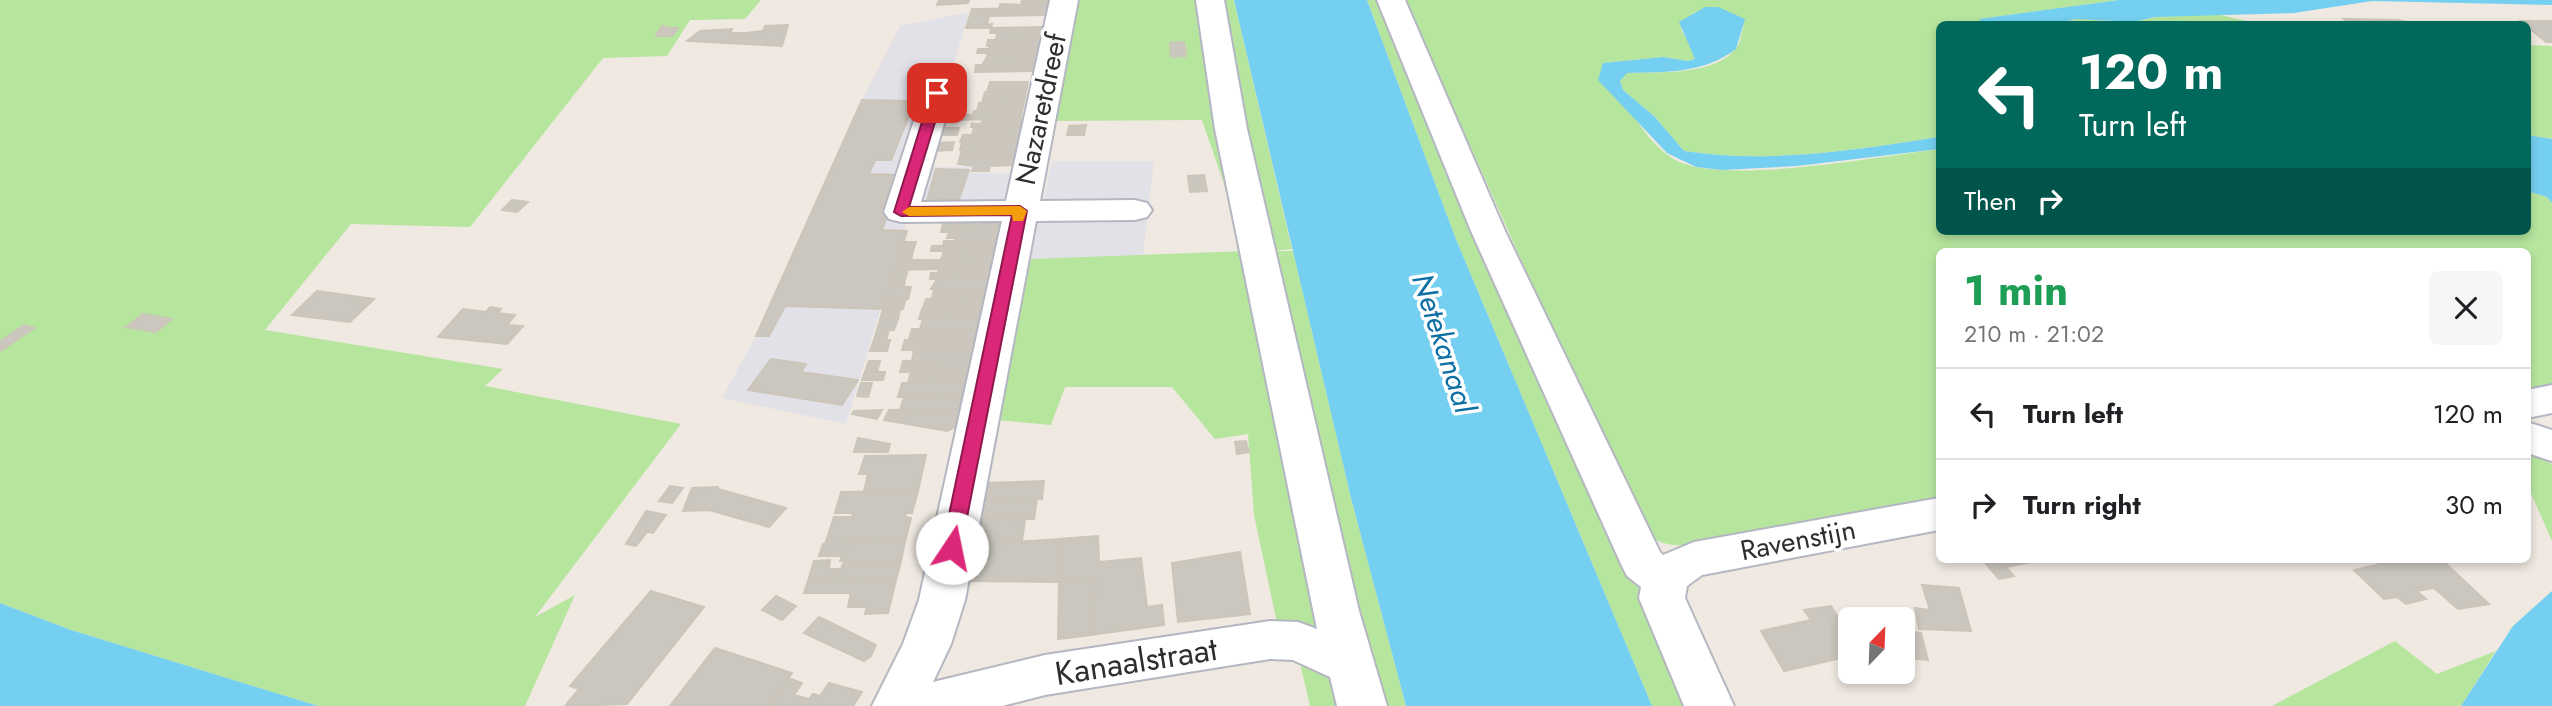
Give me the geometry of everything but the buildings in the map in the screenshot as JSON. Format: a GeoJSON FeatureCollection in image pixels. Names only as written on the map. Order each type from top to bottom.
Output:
{"type":"FeatureCollection","features":[{"type":"Feature","properties":{"kind":"street","name":"Nazaretdreef"},"geometry":{"type":"LineString","coordinates":[[897,706],[927,644],[942,600],[1064,0]]}},
{"type":"Feature","properties":{"kind":"street"},"geometry":{"type":"LineString","coordinates":[[1210,0],[1234,143],[1336,611],[1357,686]]}},
{"type":"Feature","properties":{"kind":"street"},"geometry":{"type":"LineString","coordinates":[[1391,0],[1488,231],[1624,524],[1643,564],[1664,581],[1662,598],[1666,612],[1709,706]]}},
{"type":"Feature","properties":{"kind":"street"},"geometry":{"type":"LineString","coordinates":[[937,93],[901,212],[1135,210]]}},
{"type":"Feature","properties":{"kind":"street"},"geometry":{"type":"LineString","coordinates":[[2531,403],[2552,399]]}},
{"type":"Feature","properties":{"kind":"street"},"geometry":{"type":"LineString","coordinates":[[2531,438],[2552,446]]}},
{"type":"Feature","properties":{"kind":"street","name":"Ravenstijn"},"geometry":{"type":"LineString","coordinates":[[1664,581],[1681,564],[1694,559],[1936,515]]}},
{"type":"Feature","properties":{"kind":"street","name":"Kanaalstraat"},"geometry":{"type":"LineString","coordinates":[[919,706],[1045,675],[1270,640],[1298,641],[1357,686]]}},
{"type":"Feature","properties":{"kind":"shaded area"},"geometry":{"type":"Polygon","coordinates":[[[969,12],[923,167],[971,167],[970,173],[1010,173],[1003,204],[1043,204],[1052,161],[1154,161],[1143,256],[1031,259],[1037,223],[906,223],[846,424],[722,398],[756,336],[862,100],[900,26],[969,12]]]}},
{"type":"Feature","properties":{"kind":"green space"},"geometry":{"type":"Polygon","coordinates":[[[0,0],[761,0],[745,19],[690,20],[667,56],[603,58],[470,227],[351,224],[265,330],[503,369],[485,386],[681,424],[535,617],[575,595],[525,706],[318,706],[71,630],[0,603],[0,0]]]}},
{"type":"Feature","properties":{"kind":"green space"},"geometry":{"type":"Polygon","coordinates":[[[1074,0],[1234,0],[1292,249],[1270,251],[1293,251],[1351,498],[1406,706],[1310,706],[1299,659],[1277,623],[1254,515],[1248,434],[1215,439],[1172,387],[1065,387],[1051,425],[998,420],[1031,259],[1247,251],[1202,120],[1050,121],[1074,0]]]}},
{"type":"Feature","properties":{"kind":"green space"},"geometry":{"type":"Polygon","coordinates":[[[1367,0],[1384,0],[1690,706],[1652,706],[1455,237],[1367,0]]]}},
{"type":"Feature","properties":{"kind":"green space"},"geometry":{"type":"Polygon","coordinates":[[[1405,0],[2119,0],[1980,19],[1982,21],[1936,21],[1936,137],[1844,151],[1747,156],[1684,151],[1654,116],[1623,90],[1620,81],[1626,73],[1670,72],[1702,68],[1716,63],[1737,47],[1744,26],[1694,12],[1681,30],[1693,47],[1695,59],[1688,61],[1663,57],[1604,63],[1646,133],[1669,156],[1682,163],[1706,168],[1771,169],[1936,149],[1936,235],[2531,235],[2531,192],[2547,197],[2552,203],[2552,383],[2531,391],[2531,248],[1936,248],[1936,500],[1688,545],[1663,543],[1642,530],[1405,0]]]}},
{"type":"Feature","properties":{"kind":"green space"},"geometry":{"type":"Polygon","coordinates":[[[2216,14],[2247,21],[2137,21],[2155,17],[2216,14]]]}},
{"type":"Feature","properties":{"kind":"green space"},"geometry":{"type":"Polygon","coordinates":[[[2076,19],[2114,21],[2067,21],[2076,19]]]}},
{"type":"Feature","properties":{"kind":"green space"},"geometry":{"type":"Polygon","coordinates":[[[2531,45],[2552,46],[2552,139],[2531,136],[2531,45]]]}},
{"type":"Feature","properties":{"kind":"green space"},"geometry":{"type":"Polygon","coordinates":[[[2531,454],[2552,464],[2552,541],[2531,493],[2531,454]]]}},
{"type":"Feature","properties":{"kind":"green space"},"geometry":{"type":"Polygon","coordinates":[[[2395,641],[2437,674],[2496,651],[2461,706],[2272,706],[2395,641]]]}},
{"type":"Feature","properties":{"kind":"water","name":"Netekanaal"},"geometry":{"type":"Polygon","coordinates":[[[1234,0],[1367,0],[1455,237],[1652,706],[1406,706],[1351,498],[1234,0]]]}},
{"type":"Feature","properties":{"kind":"water"},"geometry":{"type":"Polygon","coordinates":[[[2119,0],[2552,0],[2552,5],[2372,1],[2294,13],[2155,17],[2137,21],[1979,19],[2119,0]]]}},
{"type":"Feature","properties":{"kind":"water"},"geometry":{"type":"Polygon","coordinates":[[[1705,7],[1718,7],[1745,19],[1736,49],[1723,57],[1683,70],[1627,73],[1620,81],[1623,90],[1654,116],[1684,151],[1715,155],[1779,156],[1844,151],[1936,137],[1936,149],[1797,166],[1722,170],[1696,167],[1667,153],[1598,80],[1603,63],[1663,57],[1688,61],[1695,59],[1679,22],[1705,7]]]}},
{"type":"Feature","properties":{"kind":"water"},"geometry":{"type":"Polygon","coordinates":[[[2531,136],[2552,139],[2552,203],[2547,197],[2531,192],[2531,136]]]}},
{"type":"Feature","properties":{"kind":"water"},"geometry":{"type":"Polygon","coordinates":[[[2552,591],[2552,706],[2461,706],[2513,626],[2552,591]]]}},
{"type":"Feature","properties":{"kind":"water"},"geometry":{"type":"Polygon","coordinates":[[[0,603],[71,630],[318,706],[0,706],[0,603]]]}},
{"type":"Feature","properties":{"kind":"slow traffic"},"geometry":{"type":"LineString","coordinates":[[909,212],[1020,211],[1018,218]]}},
{"type":"Feature","properties":{"kind":"route"},"geometry":{"type":"LineString","coordinates":[[937,93],[901,212],[1020,211],[952,548]]}}]}
